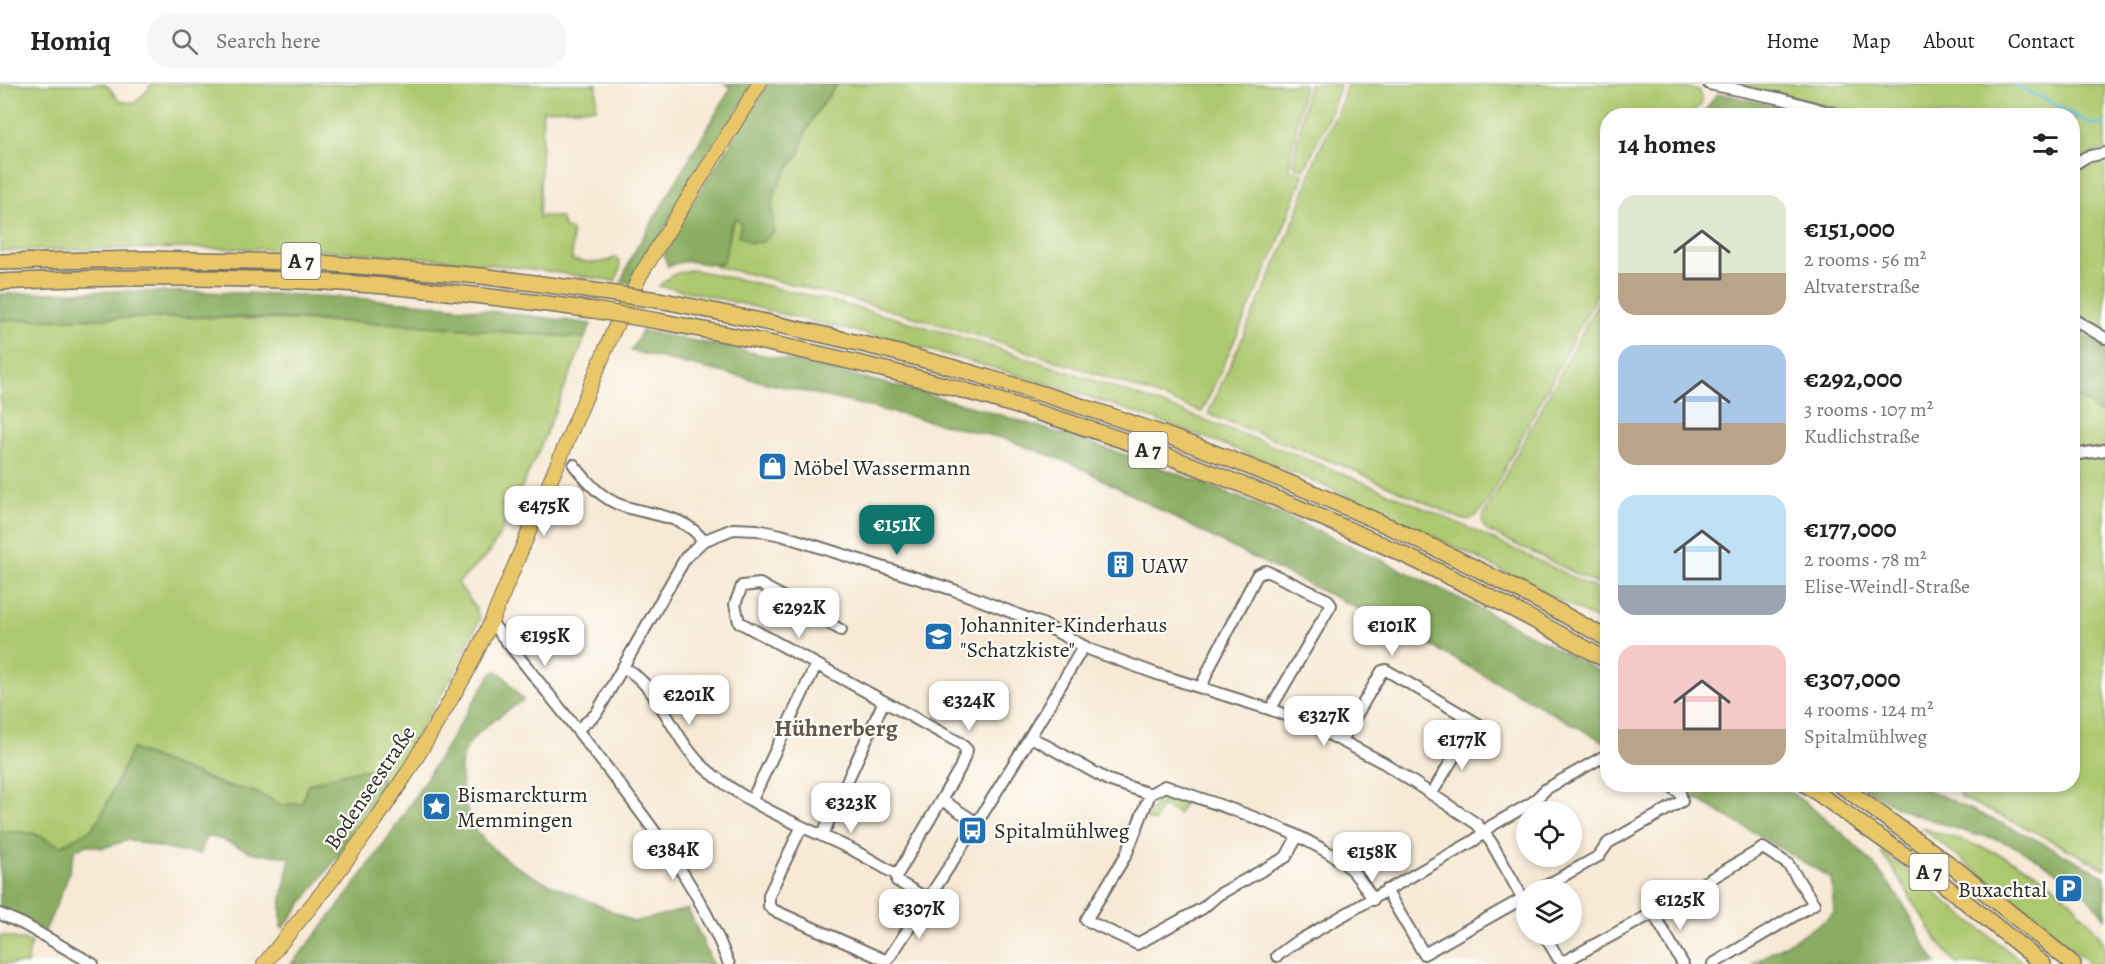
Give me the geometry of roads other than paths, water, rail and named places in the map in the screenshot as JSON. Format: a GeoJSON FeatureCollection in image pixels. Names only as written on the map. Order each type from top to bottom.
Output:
{"type":"FeatureCollection","features":[{"type":"Feature","properties":{"kind":"highway","name":"A 7"},"geometry":{"type":"LineString","coordinates":[[0,262],[145,259],[308,262],[481,276],[664,302],[762,321],[892,351],[990,378],[1115,417],[1221,455],[1305,489],[1483,571],[1600,635]]}},
{"type":"Feature","properties":{"kind":"highway","name":"A 7"},"geometry":{"type":"LineString","coordinates":[[0,282],[152,278],[293,281],[371,285],[478,295],[658,321],[756,340],[879,368],[997,401],[1112,437],[1230,481],[1325,520],[1486,596],[1600,657]]}},
{"type":"Feature","properties":{"kind":"highway","name":"A 7"},"geometry":{"type":"LineString","coordinates":[[1816,792],[1927,871],[2043,964]]}},
{"type":"Feature","properties":{"kind":"highway","name":"A 7"},"geometry":{"type":"LineString","coordinates":[[1850,792],[1955,868],[2073,964]]}},
{"type":"Feature","properties":{"kind":"main road","name":"Bodenseestraße"},"geometry":{"type":"LineString","coordinates":[[264,964],[332,880],[376,820],[409,770],[466,674],[491,622],[613,332],[641,274],[759,84]]}},
{"type":"Feature","properties":{"kind":"street"},"geometry":{"type":"LineString","coordinates":[[1709,84],[1814,108]]}},
{"type":"Feature","properties":{"kind":"street"},"geometry":{"type":"LineString","coordinates":[[2080,161],[2105,153]]}},
{"type":"Feature","properties":{"kind":"street"},"geometry":{"type":"LineString","coordinates":[[2080,323],[2105,338]]}},
{"type":"Feature","properties":{"kind":"street"},"geometry":{"type":"LineString","coordinates":[[2080,454],[2105,450]]}},
{"type":"Feature","properties":{"kind":"street"},"geometry":{"type":"LineString","coordinates":[[574,465],[587,482],[603,496],[623,506],[682,524],[694,531],[703,541]]}},
{"type":"Feature","properties":{"kind":"street"},"geometry":{"type":"LineString","coordinates":[[577,730],[596,714],[686,556],[703,541],[733,529],[757,530],[781,535],[954,590],[1042,624],[1083,647],[1311,725],[1384,763],[1477,824],[1485,832],[1516,883]]}},
{"type":"Feature","properties":{"kind":"street"},"geometry":{"type":"LineString","coordinates":[[1201,687],[1257,575],[1266,571],[1328,600],[1331,605],[1272,710]]}},
{"type":"Feature","properties":{"kind":"street"},"geometry":{"type":"LineString","coordinates":[[841,630],[760,584],[742,586],[735,604],[739,622],[960,743],[967,750],[967,756],[897,874],[897,881],[928,899]]}},
{"type":"Feature","properties":{"kind":"street"},"geometry":{"type":"LineString","coordinates":[[491,622],[577,730],[686,875],[706,909],[729,964]]}},
{"type":"Feature","properties":{"kind":"street"},"geometry":{"type":"LineString","coordinates":[[801,828],[769,895],[770,906],[773,910],[886,963],[977,824],[1083,647]]}},
{"type":"Feature","properties":{"kind":"street"},"geometry":{"type":"LineString","coordinates":[[752,800],[816,665]]}},
{"type":"Feature","properties":{"kind":"street"},"geometry":{"type":"LineString","coordinates":[[622,668],[641,680],[695,759],[715,777],[772,814],[855,851],[897,874]]}},
{"type":"Feature","properties":{"kind":"street"},"geometry":{"type":"LineString","coordinates":[[1342,740],[1382,671],[1386,670],[1485,728]]}},
{"type":"Feature","properties":{"kind":"street"},"geometry":{"type":"LineString","coordinates":[[822,836],[884,701]]}},
{"type":"Feature","properties":{"kind":"street"},"geometry":{"type":"LineString","coordinates":[[1432,793],[1474,722]]}},
{"type":"Feature","properties":{"kind":"street"},"geometry":{"type":"LineString","coordinates":[[1031,737],[1108,780],[1150,794]]}},
{"type":"Feature","properties":{"kind":"street"},"geometry":{"type":"LineString","coordinates":[[1277,956],[1293,944],[1475,840],[1533,802],[1546,789],[1600,759]]}},
{"type":"Feature","properties":{"kind":"street"},"geometry":{"type":"LineString","coordinates":[[1297,837],[1286,857],[1218,895],[1203,908],[1137,944],[1086,920],[1126,855],[1150,794],[1166,786],[1269,823],[1297,837],[1339,859],[1364,884],[1373,900]]}},
{"type":"Feature","properties":{"kind":"street"},"geometry":{"type":"LineString","coordinates":[[1558,879],[1599,856],[1608,843],[1682,801],[1679,792]]}},
{"type":"Feature","properties":{"kind":"street"},"geometry":{"type":"LineString","coordinates":[[942,800],[977,824]]}},
{"type":"Feature","properties":{"kind":"street"},"geometry":{"type":"LineString","coordinates":[[1550,945],[1558,958],[1562,961],[1568,960],[1763,848],[1788,864],[1814,904],[1713,964]]}},
{"type":"Feature","properties":{"kind":"street"},"geometry":{"type":"LineString","coordinates":[[1386,890],[1424,954],[1516,905]]}},
{"type":"Feature","properties":{"kind":"street"},"geometry":{"type":"LineString","coordinates":[[1653,913],[1683,964]]}},
{"type":"Feature","properties":{"kind":"street"},"geometry":{"type":"LineString","coordinates":[[0,914],[23,924],[93,964]]}},
{"type":"Feature","properties":{"kind":"waterway"},"geometry":{"type":"LineString","coordinates":[[2012,84],[2062,108]]}},
{"type":"Feature","properties":{"kind":"waterway"},"geometry":{"type":"LineString","coordinates":[[2080,118],[2090,124],[2105,125]]}},
{"type":"Feature","properties":{"kind":"place","name":"Möbel Wassermann"},"geometry":{"type":"Point","coordinates":[772,467]}},
{"type":"Feature","properties":{"kind":"place","name":"UAW"},"geometry":{"type":"Point","coordinates":[1120,565]}},
{"type":"Feature","properties":{"kind":"place","name":"Johanniter-Kinderhaus \"Schatzkiste\""},"geometry":{"type":"Point","coordinates":[939,637]}},
{"type":"Feature","properties":{"kind":"place","name":"Bismarckturm Memmingen"},"geometry":{"type":"Point","coordinates":[436,807]}},
{"type":"Feature","properties":{"kind":"place","name":"Spitalmühlweg"},"geometry":{"type":"Point","coordinates":[973,830]}},
{"type":"Feature","properties":{"kind":"place","name":"Buxachtal"},"geometry":{"type":"Point","coordinates":[2068,889]}},
{"type":"Feature","properties":{"kind":"district","name":"Hühnerberg"},"geometry":{"type":"Point","coordinates":[836,728]}}]}
